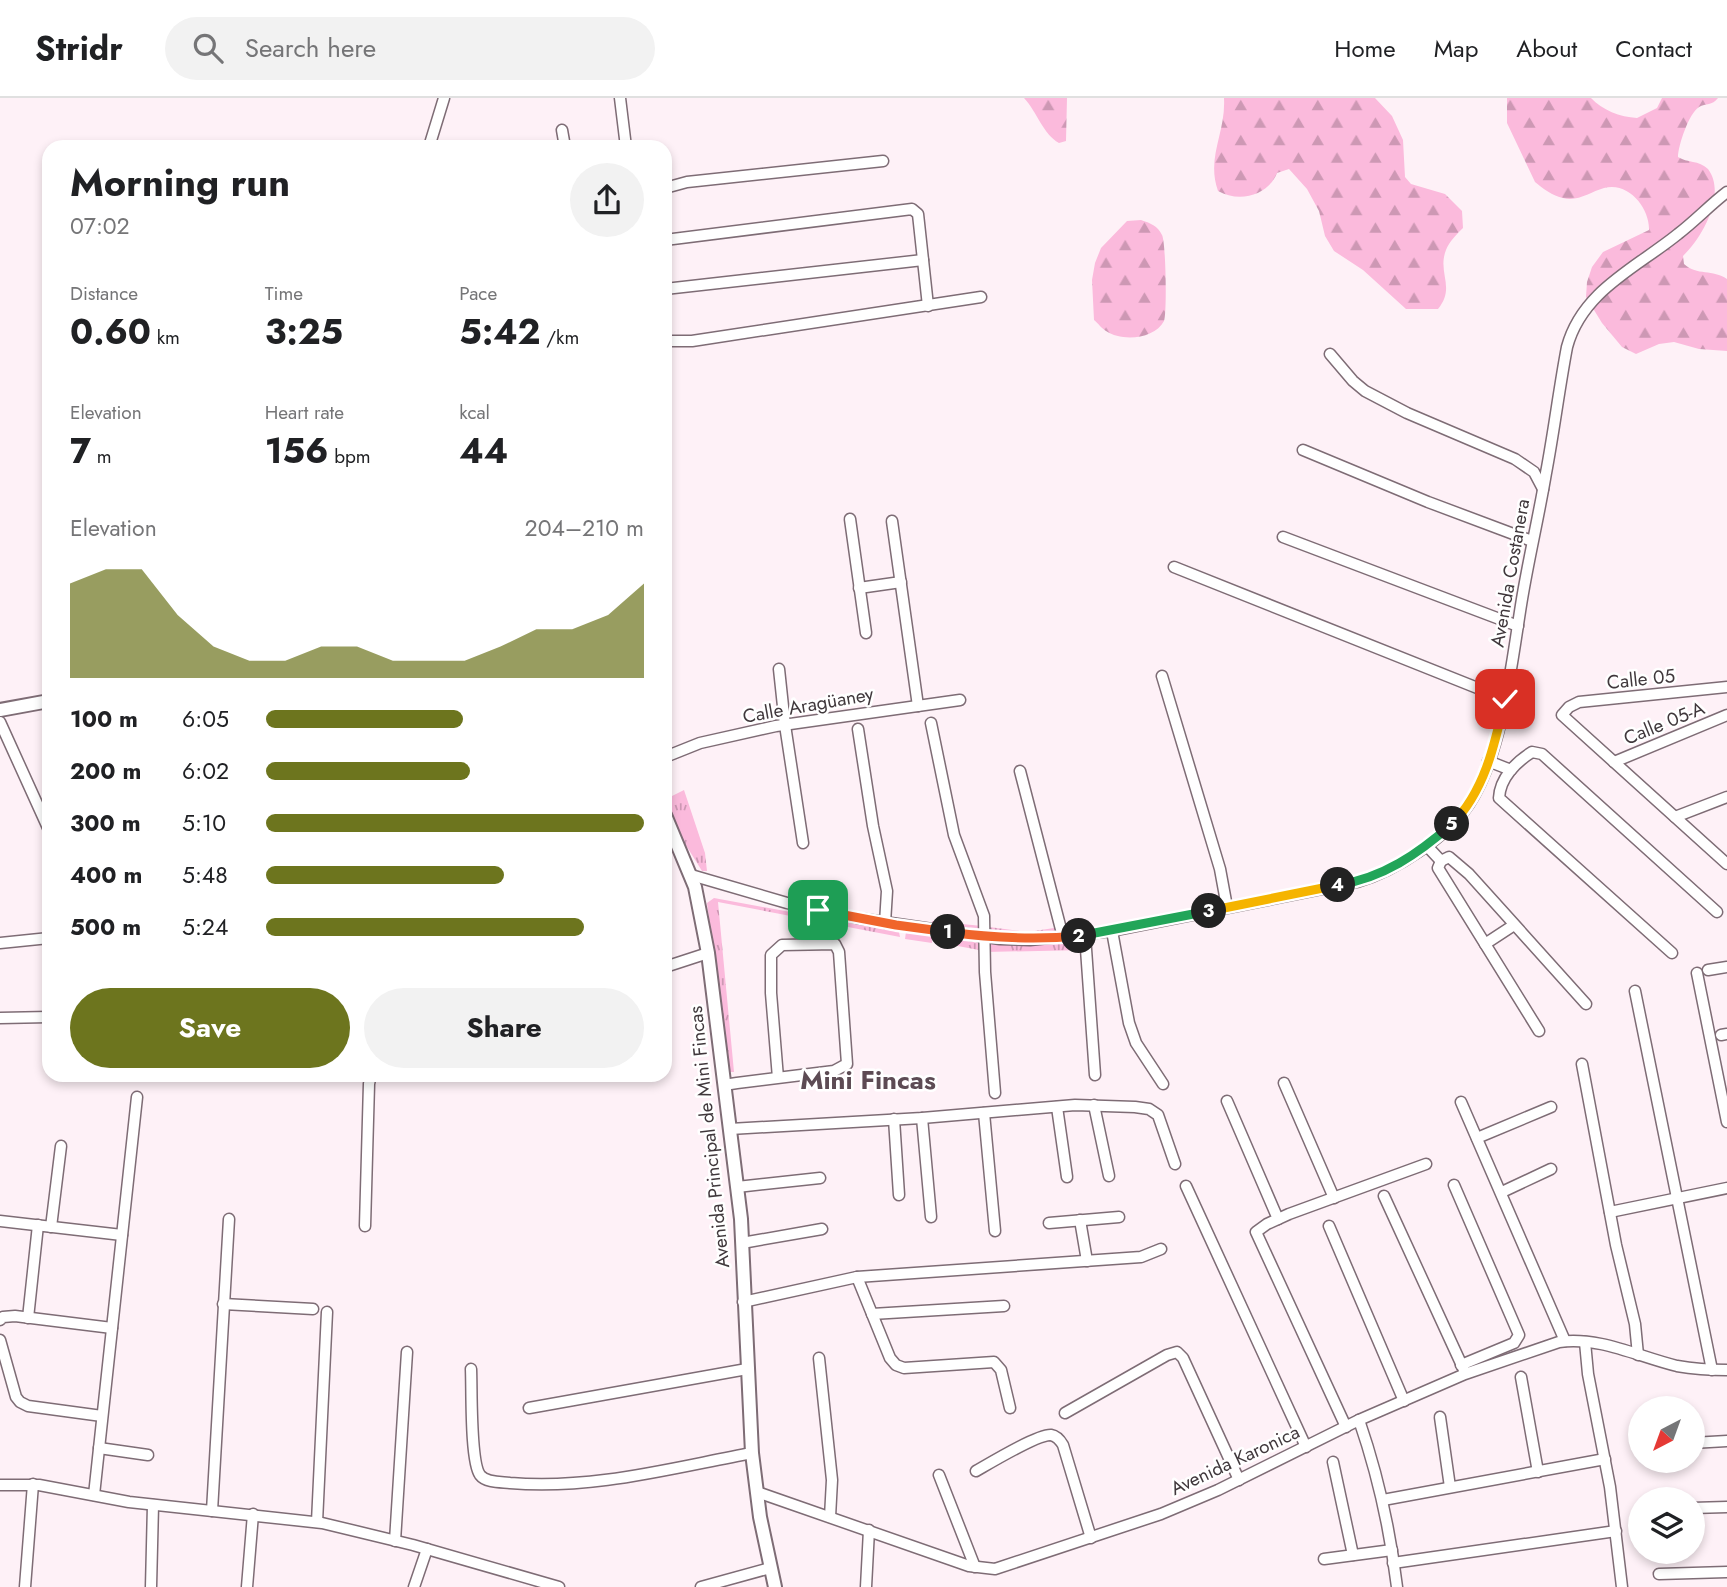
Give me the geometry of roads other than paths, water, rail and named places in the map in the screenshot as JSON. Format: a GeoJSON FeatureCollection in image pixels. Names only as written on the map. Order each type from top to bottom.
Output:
{"type":"FeatureCollection","features":[{"type":"Feature","properties":{"kind":"street"},"geometry":{"type":"LineString","coordinates":[[431,140],[444,98]]}},
{"type":"Feature","properties":{"kind":"street"},"geometry":{"type":"LineString","coordinates":[[620,98],[625,140]]}},
{"type":"Feature","properties":{"kind":"street"},"geometry":{"type":"LineString","coordinates":[[562,130],[564,140]]}},
{"type":"Feature","properties":{"kind":"street"},"geometry":{"type":"LineString","coordinates":[[672,186],[687,182],[883,161]]}},
{"type":"Feature","properties":{"kind":"street","name":"Avenida Costanera"},"geometry":{"type":"LineString","coordinates":[[691,875],[787,903],[885,923],[984,937],[1030,940],[1112,931],[1227,908],[1370,878],[1396,866],[1450,826],[1468,806],[1488,761],[1505,699],[1567,347],[1579,317],[1608,286],[1678,234],[1727,192]]}},
{"type":"Feature","properties":{"kind":"street"},"geometry":{"type":"LineString","coordinates":[[672,239],[912,209],[918,214],[928,306]]}},
{"type":"Feature","properties":{"kind":"street"},"geometry":{"type":"LineString","coordinates":[[672,288],[923,260]]}},
{"type":"Feature","properties":{"kind":"street"},"geometry":{"type":"LineString","coordinates":[[672,341],[692,341],[981,297]]}},
{"type":"Feature","properties":{"kind":"street"},"geometry":{"type":"LineString","coordinates":[[1330,354],[1365,391],[1407,413],[1515,459],[1534,472],[1543,490]]}},
{"type":"Feature","properties":{"kind":"street"},"geometry":{"type":"LineString","coordinates":[[1303,450],[1428,502],[1532,541]]}},
{"type":"Feature","properties":{"kind":"street"},"geometry":{"type":"LineString","coordinates":[[850,519],[866,633]]}},
{"type":"Feature","properties":{"kind":"street"},"geometry":{"type":"LineString","coordinates":[[892,521],[918,706]]}},
{"type":"Feature","properties":{"kind":"street"},"geometry":{"type":"LineString","coordinates":[[1283,537],[1518,626]]}},
{"type":"Feature","properties":{"kind":"street"},"geometry":{"type":"LineString","coordinates":[[1174,567],[1505,699]]}},
{"type":"Feature","properties":{"kind":"street"},"geometry":{"type":"LineString","coordinates":[[859,588],[901,582]]}},
{"type":"Feature","properties":{"kind":"street"},"geometry":{"type":"LineString","coordinates":[[779,669],[803,843]]}},
{"type":"Feature","properties":{"kind":"street"},"geometry":{"type":"LineString","coordinates":[[1162,676],[1220,869],[1227,908]]}},
{"type":"Feature","properties":{"kind":"street","name":"Calle 05"},"geometry":{"type":"LineString","coordinates":[[1614,762],[1562,715],[1569,707],[1579,702],[1727,687]]}},
{"type":"Feature","properties":{"kind":"street","name":"Calle Aragüaney"},"geometry":{"type":"LineString","coordinates":[[672,754],[699,743],[785,725],[960,700]]}},
{"type":"Feature","properties":{"kind":"street"},"geometry":{"type":"LineString","coordinates":[[0,710],[42,706]]}},
{"type":"Feature","properties":{"kind":"street","name":"Calle 05-A"},"geometry":{"type":"LineString","coordinates":[[1614,762],[1727,715]]}},
{"type":"Feature","properties":{"kind":"street"},"geometry":{"type":"LineString","coordinates":[[0,722],[42,815]]}},
{"type":"Feature","properties":{"kind":"street"},"geometry":{"type":"LineString","coordinates":[[931,723],[954,835],[981,906],[995,1093]]}},
{"type":"Feature","properties":{"kind":"street"},"geometry":{"type":"LineString","coordinates":[[858,729],[873,826],[887,891],[885,923]]}},
{"type":"Feature","properties":{"kind":"street"},"geometry":{"type":"LineString","coordinates":[[1672,953],[1499,798],[1502,785],[1511,770],[1532,752],[1542,754],[1717,912]]}},
{"type":"Feature","properties":{"kind":"street"},"geometry":{"type":"LineString","coordinates":[[1488,761],[1511,770]]}},
{"type":"Feature","properties":{"kind":"street"},"geometry":{"type":"LineString","coordinates":[[1614,762],[1727,864]]}},
{"type":"Feature","properties":{"kind":"street"},"geometry":{"type":"LineString","coordinates":[[1020,771],[1063,937]]}},
{"type":"Feature","properties":{"kind":"street"},"geometry":{"type":"LineString","coordinates":[[1675,817],[1727,797]]}},
{"type":"Feature","properties":{"kind":"street","name":"Avenida Principal de Mini Fincas"},"geometry":{"type":"LineString","coordinates":[[672,831],[691,875],[708,953],[742,1243],[752,1453],[775,1587]]}},
{"type":"Feature","properties":{"kind":"street"},"geometry":{"type":"LineString","coordinates":[[1426,845],[1441,861]]}},
{"type":"Feature","properties":{"kind":"street"},"geometry":{"type":"LineString","coordinates":[[1539,1031],[1438,867],[1441,861],[1449,856],[1586,1004]]}},
{"type":"Feature","properties":{"kind":"street"},"geometry":{"type":"LineString","coordinates":[[1485,944],[1514,925]]}},
{"type":"Feature","properties":{"kind":"street"},"geometry":{"type":"LineString","coordinates":[[1112,931],[1133,1037],[1163,1084]]}},
{"type":"Feature","properties":{"kind":"street"},"geometry":{"type":"LineString","coordinates":[[1085,935],[1095,1075]]}},
{"type":"Feature","properties":{"kind":"street"},"geometry":{"type":"LineString","coordinates":[[0,943],[42,939]]}},
{"type":"Feature","properties":{"kind":"street"},"geometry":{"type":"LineString","coordinates":[[724,1085],[834,1071],[847,1064],[839,952],[835,944],[782,945],[771,955],[771,993],[778,1078]]}},
{"type":"Feature","properties":{"kind":"street"},"geometry":{"type":"LineString","coordinates":[[672,965],[708,953]]}},
{"type":"Feature","properties":{"kind":"street"},"geometry":{"type":"LineString","coordinates":[[1727,967],[1703,972],[1727,1122]]}},
{"type":"Feature","properties":{"kind":"street"},"geometry":{"type":"LineString","coordinates":[[1635,991],[1712,1370]]}},
{"type":"Feature","properties":{"kind":"street"},"geometry":{"type":"LineString","coordinates":[[0,1018],[42,1017]]}},
{"type":"Feature","properties":{"kind":"street"},"geometry":{"type":"LineString","coordinates":[[1582,1064],[1610,1212],[1635,1324],[1638,1355]]}},
{"type":"Feature","properties":{"kind":"street"},"geometry":{"type":"LineString","coordinates":[[365,1226],[370,1082]]}},
{"type":"Feature","properties":{"kind":"street"},"geometry":{"type":"LineString","coordinates":[[1284,1083],[1334,1198]]}},
{"type":"Feature","properties":{"kind":"street"},"geometry":{"type":"LineString","coordinates":[[94,1495],[137,1097]]}},
{"type":"Feature","properties":{"kind":"street"},"geometry":{"type":"LineString","coordinates":[[1227,1101],[1278,1219]]}},
{"type":"Feature","properties":{"kind":"street"},"geometry":{"type":"LineString","coordinates":[[1461,1102],[1565,1341]]}},
{"type":"Feature","properties":{"kind":"street"},"geometry":{"type":"LineString","coordinates":[[1094,1105],[1109,1176]]}},
{"type":"Feature","properties":{"kind":"street"},"geometry":{"type":"LineString","coordinates":[[730,1129],[1057,1107],[1135,1107],[1154,1111],[1161,1119],[1175,1164]]}},
{"type":"Feature","properties":{"kind":"street"},"geometry":{"type":"LineString","coordinates":[[1057,1107],[1067,1177]]}},
{"type":"Feature","properties":{"kind":"street"},"geometry":{"type":"LineString","coordinates":[[1477,1138],[1551,1107]]}},
{"type":"Feature","properties":{"kind":"street"},"geometry":{"type":"LineString","coordinates":[[984,1113],[995,1231]]}},
{"type":"Feature","properties":{"kind":"street"},"geometry":{"type":"LineString","coordinates":[[922,1118],[931,1217]]}},
{"type":"Feature","properties":{"kind":"street"},"geometry":{"type":"LineString","coordinates":[[894,1119],[899,1195]]}},
{"type":"Feature","properties":{"kind":"street"},"geometry":{"type":"LineString","coordinates":[[51,1227],[61,1146]]}},
{"type":"Feature","properties":{"kind":"street"},"geometry":{"type":"LineString","coordinates":[[1346,1426],[1256,1235],[1258,1230],[1278,1219],[1426,1164]]}},
{"type":"Feature","properties":{"kind":"street"},"geometry":{"type":"LineString","coordinates":[[1502,1192],[1551,1168]]}},
{"type":"Feature","properties":{"kind":"street"},"geometry":{"type":"LineString","coordinates":[[737,1187],[820,1178]]}},
{"type":"Feature","properties":{"kind":"street"},"geometry":{"type":"LineString","coordinates":[[1384,1196],[1463,1369],[1514,1343],[1519,1335],[1454,1185]]}},
{"type":"Feature","properties":{"kind":"street"},"geometry":{"type":"LineString","coordinates":[[1186,1186],[1306,1447]]}},
{"type":"Feature","properties":{"kind":"street"},"geometry":{"type":"LineString","coordinates":[[1610,1212],[1727,1188]]}},
{"type":"Feature","properties":{"kind":"street"},"geometry":{"type":"LineString","coordinates":[[1049,1223],[1119,1217]]}},
{"type":"Feature","properties":{"kind":"street"},"geometry":{"type":"LineString","coordinates":[[212,1511],[229,1219]]}},
{"type":"Feature","properties":{"kind":"street"},"geometry":{"type":"LineString","coordinates":[[1080,1220],[1087,1261]]}},
{"type":"Feature","properties":{"kind":"street"},"geometry":{"type":"LineString","coordinates":[[0,1221],[122,1235]]}},
{"type":"Feature","properties":{"kind":"street"},"geometry":{"type":"LineString","coordinates":[[28,1318],[38,1225]]}},
{"type":"Feature","properties":{"kind":"street"},"geometry":{"type":"LineString","coordinates":[[1329,1226],[1404,1401]]}},
{"type":"Feature","properties":{"kind":"street"},"geometry":{"type":"LineString","coordinates":[[742,1243],[822,1229]]}},
{"type":"Feature","properties":{"kind":"street"},"geometry":{"type":"LineString","coordinates":[[743,1301],[857,1277],[1087,1261],[1141,1256],[1161,1249]]}},
{"type":"Feature","properties":{"kind":"street"},"geometry":{"type":"LineString","coordinates":[[857,1277],[890,1358],[896,1365],[904,1367],[994,1362],[1001,1370],[1010,1408]]}},
{"type":"Feature","properties":{"kind":"street"},"geometry":{"type":"LineString","coordinates":[[223,1304],[313,1309]]}},
{"type":"Feature","properties":{"kind":"street"},"geometry":{"type":"LineString","coordinates":[[872,1314],[1004,1306]]}},
{"type":"Feature","properties":{"kind":"street"},"geometry":{"type":"LineString","coordinates":[[317,1522],[327,1312]]}},
{"type":"Feature","properties":{"kind":"street"},"geometry":{"type":"LineString","coordinates":[[0,1320],[7,1316],[112,1328]]}},
{"type":"Feature","properties":{"kind":"street"},"geometry":{"type":"LineString","coordinates":[[0,1340],[16,1397],[20,1402],[28,1406],[102,1416]]}},
{"type":"Feature","properties":{"kind":"street","name":"Avenida Karonica"},"geometry":{"type":"LineString","coordinates":[[757,1492],[988,1570],[1005,1567],[1161,1514],[1404,1401],[1463,1369],[1534,1349],[1565,1341],[1585,1342],[1678,1366],[1727,1370]]}},
{"type":"Feature","properties":{"kind":"street"},"geometry":{"type":"LineString","coordinates":[[1585,1342],[1588,1374],[1616,1531],[1622,1587]]}},
{"type":"Feature","properties":{"kind":"street"},"geometry":{"type":"LineString","coordinates":[[395,1541],[407,1352]]}},
{"type":"Feature","properties":{"kind":"street"},"geometry":{"type":"LineString","coordinates":[[1065,1413],[1167,1355],[1177,1352],[1183,1358],[1239,1480]]}},
{"type":"Feature","properties":{"kind":"street"},"geometry":{"type":"LineString","coordinates":[[819,1358],[832,1480],[830,1517]]}},
{"type":"Feature","properties":{"kind":"street"},"geometry":{"type":"LineString","coordinates":[[471,1369],[473,1441],[477,1468],[479,1474],[489,1480],[541,1485],[592,1483],[752,1453]]}},
{"type":"Feature","properties":{"kind":"street"},"geometry":{"type":"LineString","coordinates":[[529,1408],[747,1369]]}},
{"type":"Feature","properties":{"kind":"street"},"geometry":{"type":"LineString","coordinates":[[1521,1377],[1538,1472]]}},
{"type":"Feature","properties":{"kind":"street"},"geometry":{"type":"LineString","coordinates":[[1440,1417],[1450,1488]]}},
{"type":"Feature","properties":{"kind":"street"},"geometry":{"type":"LineString","coordinates":[[1359,1420],[1383,1500],[1396,1587]]}},
{"type":"Feature","properties":{"kind":"street"},"geometry":{"type":"LineString","coordinates":[[976,1471],[1036,1439],[1048,1435],[1057,1437],[1063,1445],[1091,1538]]}},
{"type":"Feature","properties":{"kind":"street"},"geometry":{"type":"LineString","coordinates":[[1705,1442],[1727,1441]]}},
{"type":"Feature","properties":{"kind":"street"},"geometry":{"type":"LineString","coordinates":[[99,1448],[148,1455]]}},
{"type":"Feature","properties":{"kind":"street"},"geometry":{"type":"LineString","coordinates":[[1383,1500],[1605,1460]]}},
{"type":"Feature","properties":{"kind":"street"},"geometry":{"type":"LineString","coordinates":[[1333,1462],[1353,1555]]}},
{"type":"Feature","properties":{"kind":"street"},"geometry":{"type":"LineString","coordinates":[[939,1475],[975,1567]]}},
{"type":"Feature","properties":{"kind":"street"},"geometry":{"type":"LineString","coordinates":[[25,1587],[33,1484]]}},
{"type":"Feature","properties":{"kind":"street"},"geometry":{"type":"LineString","coordinates":[[0,1485],[33,1484],[153,1505],[317,1522],[427,1549],[559,1587]]}},
{"type":"Feature","properties":{"kind":"street"},"geometry":{"type":"LineString","coordinates":[[151,1587],[153,1505]]}},
{"type":"Feature","properties":{"kind":"street"},"geometry":{"type":"LineString","coordinates":[[1705,1508],[1727,1507]]}},
{"type":"Feature","properties":{"kind":"street"},"geometry":{"type":"LineString","coordinates":[[247,1587],[253,1514]]}},
{"type":"Feature","properties":{"kind":"street"},"geometry":{"type":"LineString","coordinates":[[866,1587],[869,1530]]}},
{"type":"Feature","properties":{"kind":"street"},"geometry":{"type":"LineString","coordinates":[[1394,1563],[1616,1531]]}},
{"type":"Feature","properties":{"kind":"street"},"geometry":{"type":"LineString","coordinates":[[414,1587],[427,1549]]}},
{"type":"Feature","properties":{"kind":"street"},"geometry":{"type":"LineString","coordinates":[[1324,1559],[1392,1550]]}},
{"type":"Feature","properties":{"kind":"street"},"geometry":{"type":"LineString","coordinates":[[701,1587],[770,1568]]}},
{"type":"Feature","properties":{"kind":"street"},"geometry":{"type":"LineString","coordinates":[[1659,1574],[1727,1572]]}},
{"type":"Feature","properties":{"kind":"district","name":"Mini Fincas"},"geometry":{"type":"Point","coordinates":[868,1080]}}]}
